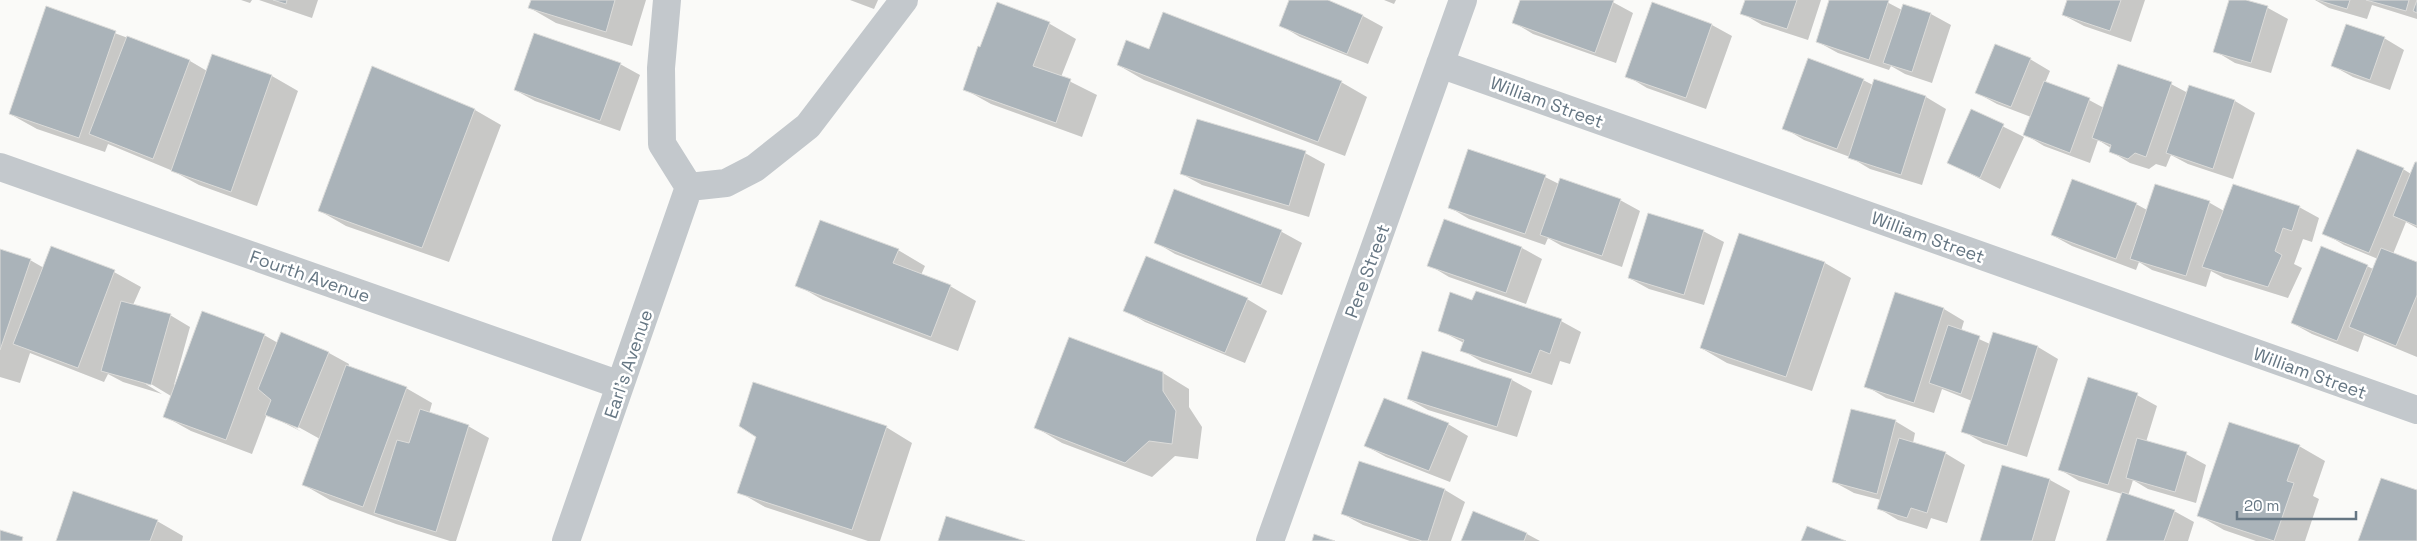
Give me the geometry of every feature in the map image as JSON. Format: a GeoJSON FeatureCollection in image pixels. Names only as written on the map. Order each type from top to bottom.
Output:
{"type":"FeatureCollection","features":[{"type":"Feature","properties":{"kind":"street"},"geometry":{"type":"LineString","coordinates":[[667,0],[661,68],[662,144],[689,187],[726,183],[755,168],[808,126],[904,0]]}},
{"type":"Feature","properties":{"kind":"street","name":"Pere Street"},"geometry":{"type":"LineString","coordinates":[[1270,541],[1463,0]]}},
{"type":"Feature","properties":{"kind":"street","name":"William Street"},"geometry":{"type":"LineString","coordinates":[[1440,64],[2417,410]]}},
{"type":"Feature","properties":{"kind":"street","name":"Fourth Avenue"},"geometry":{"type":"LineString","coordinates":[[0,167],[620,385]]}},
{"type":"Feature","properties":{"kind":"street","name":"Earl's Avenue"},"geometry":{"type":"LineString","coordinates":[[566,541],[689,187]]}},
{"type":"Feature","properties":{"kind":"building"},"geometry":{"type":"Polygon","coordinates":[[[273,0],[287,0],[286,4],[273,0]]]}},
{"type":"Feature","properties":{"kind":"building"},"geometry":{"type":"Polygon","coordinates":[[[531,0],[615,0],[606,32],[528,8],[531,0]]]}},
{"type":"Feature","properties":{"kind":"building"},"geometry":{"type":"Polygon","coordinates":[[[1289,0],[1328,0],[1363,15],[1347,54],[1279,26],[1289,0]]]}},
{"type":"Feature","properties":{"kind":"building"},"geometry":{"type":"Polygon","coordinates":[[[1520,0],[1614,0],[1595,53],[1512,23],[1520,0]]]}},
{"type":"Feature","properties":{"kind":"building"},"geometry":{"type":"Polygon","coordinates":[[[1745,0],[1797,0],[1787,29],[1740,14],[1745,0]]]}},
{"type":"Feature","properties":{"kind":"building"},"geometry":{"type":"Polygon","coordinates":[[[1829,0],[1889,0],[1869,60],[1816,42],[1829,0]]]}},
{"type":"Feature","properties":{"kind":"building"},"geometry":{"type":"Polygon","coordinates":[[[2067,0],[2121,0],[2110,31],[2062,15],[2067,0]]]}},
{"type":"Feature","properties":{"kind":"building"},"geometry":{"type":"Polygon","coordinates":[[[2229,0],[2246,0],[2268,6],[2251,63],[2213,52],[2229,0]]]}},
{"type":"Feature","properties":{"kind":"building"},"geometry":{"type":"Polygon","coordinates":[[[2317,0],[2350,0],[2347,9],[2317,0]]]}},
{"type":"Feature","properties":{"kind":"building"},"geometry":{"type":"Polygon","coordinates":[[[2366,0],[2409,0],[2406,11],[2366,0]]]}},
{"type":"Feature","properties":{"kind":"building"},"geometry":{"type":"Polygon","coordinates":[[[2417,0],[2417,13],[2413,11],[2417,0]]]}},
{"type":"Feature","properties":{"kind":"building"},"geometry":{"type":"Polygon","coordinates":[[[997,2],[1050,22],[1033,66],[1071,79],[1056,123],[963,90],[978,46],[980,47],[997,2]]]}},
{"type":"Feature","properties":{"kind":"building"},"geometry":{"type":"Polygon","coordinates":[[[1652,2],[1712,24],[1686,98],[1625,77],[1652,2]]]}},
{"type":"Feature","properties":{"kind":"building"},"geometry":{"type":"Polygon","coordinates":[[[1903,4],[1931,13],[1912,72],[1883,63],[1903,4]]]}},
{"type":"Feature","properties":{"kind":"building"},"geometry":{"type":"Polygon","coordinates":[[[46,6],[116,31],[79,138],[9,114],[46,6]]]}},
{"type":"Feature","properties":{"kind":"building"},"geometry":{"type":"Polygon","coordinates":[[[1163,12],[1342,81],[1318,142],[1117,65],[1126,40],[1149,49],[1163,12]]]}},
{"type":"Feature","properties":{"kind":"building"},"geometry":{"type":"Polygon","coordinates":[[[2346,24],[2385,37],[2370,80],[2331,66],[2346,24]]]}},
{"type":"Feature","properties":{"kind":"building"},"geometry":{"type":"Polygon","coordinates":[[[534,33],[621,63],[600,121],[514,90],[534,33]]]}},
{"type":"Feature","properties":{"kind":"building"},"geometry":{"type":"Polygon","coordinates":[[[127,36],[190,60],[153,159],[89,134],[127,36]]]}},
{"type":"Feature","properties":{"kind":"building"},"geometry":{"type":"Polygon","coordinates":[[[1995,44],[2031,58],[2011,107],[1975,93],[1995,44]]]}},
{"type":"Feature","properties":{"kind":"building"},"geometry":{"type":"Polygon","coordinates":[[[212,54],[272,75],[231,192],[171,171],[212,54]]]}},
{"type":"Feature","properties":{"kind":"building"},"geometry":{"type":"Polygon","coordinates":[[[1808,58],[1864,79],[1837,149],[1782,129],[1808,58]]]}},
{"type":"Feature","properties":{"kind":"building"},"geometry":{"type":"Polygon","coordinates":[[[2118,64],[2172,82],[2146,157],[2135,153],[2128,159],[2109,152],[2111,145],[2092,138],[2118,64]]]}},
{"type":"Feature","properties":{"kind":"building"},"geometry":{"type":"Polygon","coordinates":[[[372,66],[475,109],[422,248],[318,211],[372,66]]]}},
{"type":"Feature","properties":{"kind":"building"},"geometry":{"type":"Polygon","coordinates":[[[1874,79],[1926,96],[1901,175],[1848,158],[1874,79]]]}},
{"type":"Feature","properties":{"kind":"building"},"geometry":{"type":"Polygon","coordinates":[[[2044,81],[2090,98],[2070,153],[2023,135],[2044,81]]]}},
{"type":"Feature","properties":{"kind":"building"},"geometry":{"type":"Polygon","coordinates":[[[2189,85],[2235,100],[2213,169],[2166,153],[2189,85]]]}},
{"type":"Feature","properties":{"kind":"building"},"geometry":{"type":"Polygon","coordinates":[[[1971,109],[2004,124],[1980,178],[1947,163],[1971,109]]]}},
{"type":"Feature","properties":{"kind":"building"},"geometry":{"type":"Polygon","coordinates":[[[1197,119],[1306,151],[1289,206],[1180,174],[1197,119]]]}},
{"type":"Feature","properties":{"kind":"building"},"geometry":{"type":"Polygon","coordinates":[[[1468,149],[1546,175],[1525,234],[1448,208],[1468,149]]]}},
{"type":"Feature","properties":{"kind":"building"},"geometry":{"type":"Polygon","coordinates":[[[2357,149],[2404,168],[2369,253],[2322,234],[2357,149]]]}},
{"type":"Feature","properties":{"kind":"building"},"geometry":{"type":"Polygon","coordinates":[[[2415,162],[2417,162],[2417,226],[2393,216],[2415,162]]]}},
{"type":"Feature","properties":{"kind":"building"},"geometry":{"type":"Polygon","coordinates":[[[1560,178],[1621,199],[1602,256],[1540,235],[1560,178]]]}},
{"type":"Feature","properties":{"kind":"building"},"geometry":{"type":"Polygon","coordinates":[[[2072,179],[2137,203],[2116,259],[2051,235],[2072,179]]]}},
{"type":"Feature","properties":{"kind":"building"},"geometry":{"type":"Polygon","coordinates":[[[2155,184],[2210,201],[2186,276],[2130,259],[2155,184]]]}},
{"type":"Feature","properties":{"kind":"building"},"geometry":{"type":"Polygon","coordinates":[[[2233,184],[2300,206],[2292,231],[2283,228],[2275,251],[2282,255],[2268,287],[2202,267],[2233,184]]]}},
{"type":"Feature","properties":{"kind":"building"},"geometry":{"type":"Polygon","coordinates":[[[1174,189],[1282,230],[1261,285],[1154,243],[1174,189]]]}},
{"type":"Feature","properties":{"kind":"building"},"geometry":{"type":"Polygon","coordinates":[[[1648,213],[1704,230],[1684,295],[1628,278],[1648,213]]]}},
{"type":"Feature","properties":{"kind":"building"},"geometry":{"type":"Polygon","coordinates":[[[1444,219],[1522,247],[1506,293],[1427,266],[1444,219]]]}},
{"type":"Feature","properties":{"kind":"building"},"geometry":{"type":"Polygon","coordinates":[[[820,220],[899,249],[893,263],[951,285],[931,337],[795,286],[820,220]]]}},
{"type":"Feature","properties":{"kind":"building"},"geometry":{"type":"Polygon","coordinates":[[[1739,233],[1825,262],[1786,377],[1700,348],[1739,233]]]}},
{"type":"Feature","properties":{"kind":"building"},"geometry":{"type":"Polygon","coordinates":[[[51,246],[115,270],[78,368],[13,344],[51,246]]]}},
{"type":"Feature","properties":{"kind":"building"},"geometry":{"type":"Polygon","coordinates":[[[2321,246],[2368,265],[2337,341],[2291,323],[2321,246]]]}},
{"type":"Feature","properties":{"kind":"building"},"geometry":{"type":"Polygon","coordinates":[[[2381,248],[2417,262],[2417,295],[2396,346],[2349,327],[2381,248]]]}},
{"type":"Feature","properties":{"kind":"building"},"geometry":{"type":"Polygon","coordinates":[[[0,249],[31,259],[0,350],[0,249]]]}},
{"type":"Feature","properties":{"kind":"building"},"geometry":{"type":"Polygon","coordinates":[[[1146,256],[1248,298],[1225,353],[1123,311],[1146,256]]]}},
{"type":"Feature","properties":{"kind":"building"},"geometry":{"type":"Polygon","coordinates":[[[1476,291],[1562,319],[1550,354],[1540,350],[1531,374],[1460,351],[1464,340],[1438,331],[1450,292],[1472,300],[1476,291]]]}},
{"type":"Feature","properties":{"kind":"building"},"geometry":{"type":"Polygon","coordinates":[[[1895,292],[1944,308],[1914,403],[1864,387],[1895,292]]]}},
{"type":"Feature","properties":{"kind":"building"},"geometry":{"type":"Polygon","coordinates":[[[121,301],[171,314],[151,385],[101,371],[121,301]]]}},
{"type":"Feature","properties":{"kind":"building"},"geometry":{"type":"Polygon","coordinates":[[[202,311],[265,334],[226,440],[163,417],[202,311]]]}},
{"type":"Feature","properties":{"kind":"building"},"geometry":{"type":"Polygon","coordinates":[[[1948,325],[1980,336],[1961,394],[1929,383],[1948,325]]]}},
{"type":"Feature","properties":{"kind":"building"},"geometry":{"type":"Polygon","coordinates":[[[281,332],[329,352],[298,428],[265,415],[271,400],[258,389],[281,332]]]}},
{"type":"Feature","properties":{"kind":"building"},"geometry":{"type":"Polygon","coordinates":[[[1993,332],[2038,346],[2007,446],[1961,432],[1993,332]]]}},
{"type":"Feature","properties":{"kind":"building"},"geometry":{"type":"Polygon","coordinates":[[[1069,337],[1163,372],[1163,391],[1176,411],[1172,444],[1149,441],[1125,463],[1034,428],[1069,337]]]}},
{"type":"Feature","properties":{"kind":"building"},"geometry":{"type":"Polygon","coordinates":[[[1422,351],[1512,379],[1497,427],[1407,399],[1422,351]]]}},
{"type":"Feature","properties":{"kind":"building"},"geometry":{"type":"Polygon","coordinates":[[[346,365],[407,387],[363,507],[302,485],[346,365]]]}},
{"type":"Feature","properties":{"kind":"building"},"geometry":{"type":"Polygon","coordinates":[[[2088,377],[2138,393],[2108,485],[2058,470],[2088,377]]]}},
{"type":"Feature","properties":{"kind":"building"},"geometry":{"type":"Polygon","coordinates":[[[753,382],[887,426],[852,530],[737,493],[756,437],[739,426],[753,382]]]}},
{"type":"Feature","properties":{"kind":"building"},"geometry":{"type":"Polygon","coordinates":[[[1384,398],[1449,423],[1429,471],[1364,446],[1384,398]]]}},
{"type":"Feature","properties":{"kind":"building"},"geometry":{"type":"Polygon","coordinates":[[[420,409],[469,425],[436,532],[374,513],[397,440],[409,443],[420,409]]]}},
{"type":"Feature","properties":{"kind":"building"},"geometry":{"type":"Polygon","coordinates":[[[1851,409],[1896,420],[1877,494],[1832,482],[1851,409]]]}},
{"type":"Feature","properties":{"kind":"building"},"geometry":{"type":"Polygon","coordinates":[[[2229,422],[2300,445],[2287,481],[2294,483],[2274,541],[2197,516],[2229,422]]]}},
{"type":"Feature","properties":{"kind":"building"},"geometry":{"type":"Polygon","coordinates":[[[1899,438],[1946,452],[1927,513],[1911,508],[1907,518],[1877,509],[1899,438]]]}},
{"type":"Feature","properties":{"kind":"building"},"geometry":{"type":"Polygon","coordinates":[[[2137,438],[2187,452],[2175,492],[2126,478],[2137,438]]]}},
{"type":"Feature","properties":{"kind":"building"},"geometry":{"type":"Polygon","coordinates":[[[1359,461],[1445,489],[1428,541],[1422,541],[1341,514],[1359,461]]]}},
{"type":"Feature","properties":{"kind":"building"},"geometry":{"type":"Polygon","coordinates":[[[2002,465],[2050,479],[2032,541],[1980,541],[2002,465]]]}},
{"type":"Feature","properties":{"kind":"building"},"geometry":{"type":"Polygon","coordinates":[[[2381,478],[2417,490],[2417,541],[2358,541],[2381,478]]]}},
{"type":"Feature","properties":{"kind":"building"},"geometry":{"type":"Polygon","coordinates":[[[73,491],[158,520],[150,541],[56,541],[73,491]]]}},
{"type":"Feature","properties":{"kind":"building"},"geometry":{"type":"Polygon","coordinates":[[[2122,492],[2175,510],[2164,541],[2106,541],[2122,492]]]}},
{"type":"Feature","properties":{"kind":"building"},"geometry":{"type":"Polygon","coordinates":[[[1473,511],[1527,533],[1524,541],[1461,541],[1473,511]]]}},
{"type":"Feature","properties":{"kind":"building"},"geometry":{"type":"Polygon","coordinates":[[[946,516],[1025,541],[938,541],[946,516]]]}},
{"type":"Feature","properties":{"kind":"building"},"geometry":{"type":"Polygon","coordinates":[[[1807,526],[1846,541],[1801,541],[1807,526]]]}},
{"type":"Feature","properties":{"kind":"building"},"geometry":{"type":"Polygon","coordinates":[[[0,530],[23,537],[22,541],[0,541],[0,530]]]}},
{"type":"Feature","properties":{"kind":"building"},"geometry":{"type":"Polygon","coordinates":[[[1314,534],[1335,541],[1312,541],[1314,534]]]}}]}
